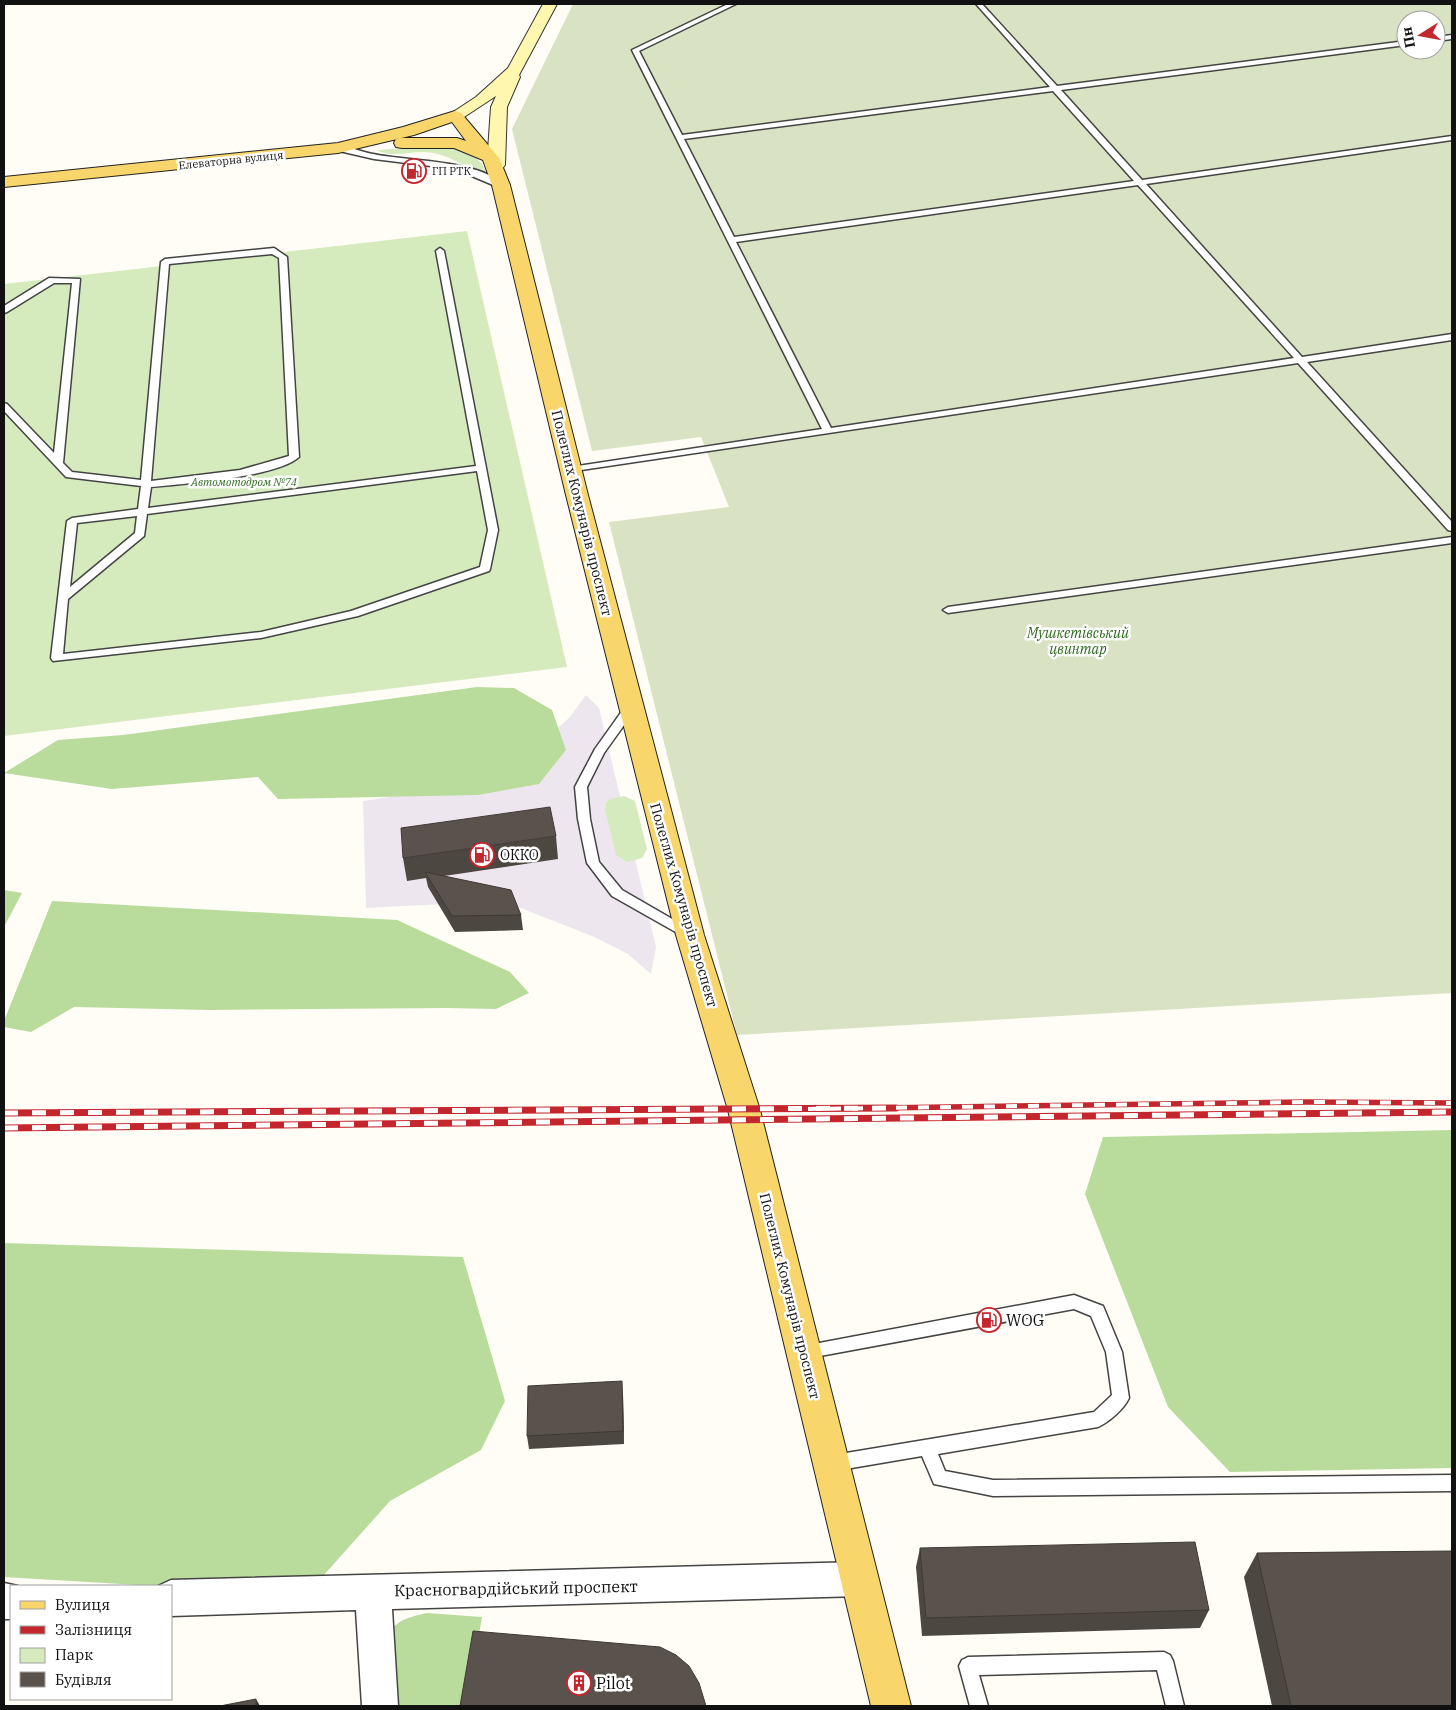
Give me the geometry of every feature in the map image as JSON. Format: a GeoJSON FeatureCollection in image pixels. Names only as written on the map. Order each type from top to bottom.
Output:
{"type":"FeatureCollection","features":[{"type":"Feature","properties":{"kind":"main road"},"geometry":{"type":"LineString","coordinates":[[499,175],[499,108],[515,70],[550,4]]}},
{"type":"Feature","properties":{"kind":"main road"},"geometry":{"type":"LineString","coordinates":[[455,116],[482,100],[515,70]]}},
{"type":"Feature","properties":{"kind":"main road","name":"Елеваторна вулиця"},"geometry":{"type":"LineString","coordinates":[[4,182],[338,148],[408,131],[455,116]]}},
{"type":"Feature","properties":{"kind":"main road","name":"Полеглих Комунарів проспект"},"geometry":{"type":"LineString","coordinates":[[455,116],[499,175],[571,470],[690,935],[744,1110],[891,1706]]}},
{"type":"Feature","properties":{"kind":"main road"},"geometry":{"type":"LineString","coordinates":[[338,148],[382,144],[448,142],[476,150],[499,175]]}},
{"type":"Feature","properties":{"kind":"street","name":"Красногвардійський проспект"},"geometry":{"type":"LineString","coordinates":[[172,1598],[860,1579]]}},
{"type":"Feature","properties":{"kind":"street"},"geometry":{"type":"LineString","coordinates":[[373,1592],[380,1706]]}},
{"type":"Feature","properties":{"kind":"lane"},"geometry":{"type":"LineString","coordinates":[[733,4],[635,50],[681,136],[828,431]]}},
{"type":"Feature","properties":{"kind":"lane"},"geometry":{"type":"LineString","coordinates":[[979,4],[1142,182],[1452,528]]}},
{"type":"Feature","properties":{"kind":"lane"},"geometry":{"type":"LineString","coordinates":[[681,136],[1396,44]]}},
{"type":"Feature","properties":{"kind":"lane"},"geometry":{"type":"LineString","coordinates":[[733,240],[1452,138]]}},
{"type":"Feature","properties":{"kind":"lane"},"geometry":{"type":"LineString","coordinates":[[338,148],[374,157],[455,167],[499,175]]}},
{"type":"Feature","properties":{"kind":"lane"},"geometry":{"type":"LineString","coordinates":[[4,406],[68,475],[146,484],[201,480],[276,466],[294,457],[283,257],[274,251],[164,262],[146,484],[140,534],[63,598]]}},
{"type":"Feature","properties":{"kind":"lane"},"geometry":{"type":"LineString","coordinates":[[440,251],[482,468],[493,530],[485,569],[354,614],[261,635],[57,658],[72,521],[482,468]]}},
{"type":"Feature","properties":{"kind":"lane"},"geometry":{"type":"LineString","coordinates":[[4,310],[52,280],[76,281],[58,463]]}},
{"type":"Feature","properties":{"kind":"lane"},"geometry":{"type":"LineString","coordinates":[[571,470],[1452,337]]}},
{"type":"Feature","properties":{"kind":"lane"},"geometry":{"type":"LineString","coordinates":[[948,610],[1452,540]]}},
{"type":"Feature","properties":{"kind":"lane"},"geometry":{"type":"LineString","coordinates":[[631,707],[599,752],[581,787],[584,820],[593,863],[617,893],[690,935]]}},
{"type":"Feature","properties":{"kind":"lane"},"geometry":{"type":"LineString","coordinates":[[804,1352],[1074,1302],[1097,1311],[1114,1352],[1121,1398],[1098,1419],[831,1464]]}},
{"type":"Feature","properties":{"kind":"lane"},"geometry":{"type":"LineString","coordinates":[[927,1448],[940,1478],[993,1488],[1452,1483]]}},
{"type":"Feature","properties":{"kind":"lane"},"geometry":{"type":"LineString","coordinates":[[980,1706],[968,1666],[1164,1661],[1175,1706]]}},
{"type":"Feature","properties":{"kind":"shaded area","name":"ОККО"},"geometry":{"type":"Polygon","coordinates":[[[586,695],[599,708],[656,947],[651,974],[628,954],[592,936],[513,905],[486,902],[366,908],[363,801],[437,790],[549,736],[569,718],[586,695]]]}},
{"type":"Feature","properties":{"kind":"green space","name":"Мушкетівський цвинтар"},"geometry":{"type":"Polygon","coordinates":[[[573,4],[1452,4],[1452,993],[737,1035],[609,522],[729,507],[701,437],[592,451],[512,129],[573,4]]]}},
{"type":"Feature","properties":{"kind":"green space"},"geometry":{"type":"Polygon","coordinates":[[[443,145],[472,154],[482,164],[488,179],[457,161],[440,155],[423,152],[387,154],[377,150],[443,145]]]}},
{"type":"Feature","properties":{"kind":"green space","name":"Автомотодром №74"},"geometry":{"type":"Polygon","coordinates":[[[467,231],[567,667],[4,736],[4,284],[467,231]]]}},
{"type":"Feature","properties":{"kind":"green space"},"geometry":{"type":"Polygon","coordinates":[[[477,687],[514,688],[552,710],[566,750],[539,784],[478,795],[278,799],[258,777],[112,789],[4,773],[58,740],[123,735],[477,687]]]}},
{"type":"Feature","properties":{"kind":"green space"},"geometry":{"type":"Polygon","coordinates":[[[624,796],[635,801],[647,849],[642,858],[627,862],[616,855],[605,810],[606,803],[610,799],[624,796]]]}},
{"type":"Feature","properties":{"kind":"green space"},"geometry":{"type":"Polygon","coordinates":[[[4,890],[22,893],[4,927],[4,890]]]}},
{"type":"Feature","properties":{"kind":"green space"},"geometry":{"type":"Polygon","coordinates":[[[52,901],[397,920],[510,972],[529,993],[496,1009],[208,1010],[74,1007],[31,1032],[4,1027],[4,1021],[52,901]]]}},
{"type":"Feature","properties":{"kind":"green space"},"geometry":{"type":"Polygon","coordinates":[[[1452,1130],[1452,1468],[1230,1472],[1168,1407],[1085,1194],[1103,1137],[1452,1130]]]}},
{"type":"Feature","properties":{"kind":"green space"},"geometry":{"type":"Polygon","coordinates":[[[4,1243],[463,1257],[505,1401],[481,1450],[390,1501],[306,1595],[172,1587],[172,1585],[138,1585],[4,1577],[4,1243]]]}},
{"type":"Feature","properties":{"kind":"green space"},"geometry":{"type":"Polygon","coordinates":[[[427,1613],[482,1617],[467,1706],[389,1706],[387,1658],[391,1632],[401,1621],[427,1613]]]}},
{"type":"Feature","properties":{"kind":"building"},"geometry":{"type":"Polygon","coordinates":[[[550,807],[556,836],[403,858],[401,828],[550,807]]]}},
{"type":"Feature","properties":{"kind":"building"},"geometry":{"type":"Polygon","coordinates":[[[425,872],[511,890],[521,915],[452,916],[425,872]]]}},
{"type":"Feature","properties":{"kind":"building"},"geometry":{"type":"Polygon","coordinates":[[[622,1381],[623,1431],[527,1436],[528,1386],[622,1381]]]}},
{"type":"Feature","properties":{"kind":"building"},"geometry":{"type":"Polygon","coordinates":[[[1195,1542],[1209,1610],[926,1618],[920,1548],[1195,1542]]]}},
{"type":"Feature","properties":{"kind":"building"},"geometry":{"type":"Polygon","coordinates":[[[1452,1551],[1452,1706],[1291,1706],[1257,1553],[1452,1551]]]}},
{"type":"Feature","properties":{"kind":"building","name":"Pilot"},"geometry":{"type":"Polygon","coordinates":[[[473,1631],[660,1647],[676,1655],[689,1666],[699,1683],[706,1706],[460,1706],[473,1631]]]}},
{"type":"Feature","properties":{"kind":"building"},"geometry":{"type":"Polygon","coordinates":[[[256,1699],[256,1706],[220,1706],[256,1699]]]}},
{"type":"Feature","properties":{"kind":"railway"},"geometry":{"type":"LineString","coordinates":[[868,1108],[1307,1102],[1452,1103]]}},
{"type":"Feature","properties":{"kind":"railway"},"geometry":{"type":"LineString","coordinates":[[4,1113],[868,1108]]}},
{"type":"Feature","properties":{"kind":"railway"},"geometry":{"type":"LineString","coordinates":[[808,1109],[868,1108]]}},
{"type":"Feature","properties":{"kind":"railway"},"geometry":{"type":"LineString","coordinates":[[868,1108],[896,1108]]}},
{"type":"Feature","properties":{"kind":"railway"},"geometry":{"type":"LineString","coordinates":[[4,1128],[1452,1112]]}},
{"type":"Feature","properties":{"kind":"place","name":"ГП РТК"},"geometry":{"type":"Point","coordinates":[414,171]}},
{"type":"Feature","properties":{"kind":"place","name":"ОККО"},"geometry":{"type":"Point","coordinates":[482,855]}},
{"type":"Feature","properties":{"kind":"place","name":"WOG"},"geometry":{"type":"Point","coordinates":[989,1320]}},
{"type":"Feature","properties":{"kind":"place","name":"Pilot"},"geometry":{"type":"Point","coordinates":[579,1683]}}]}
